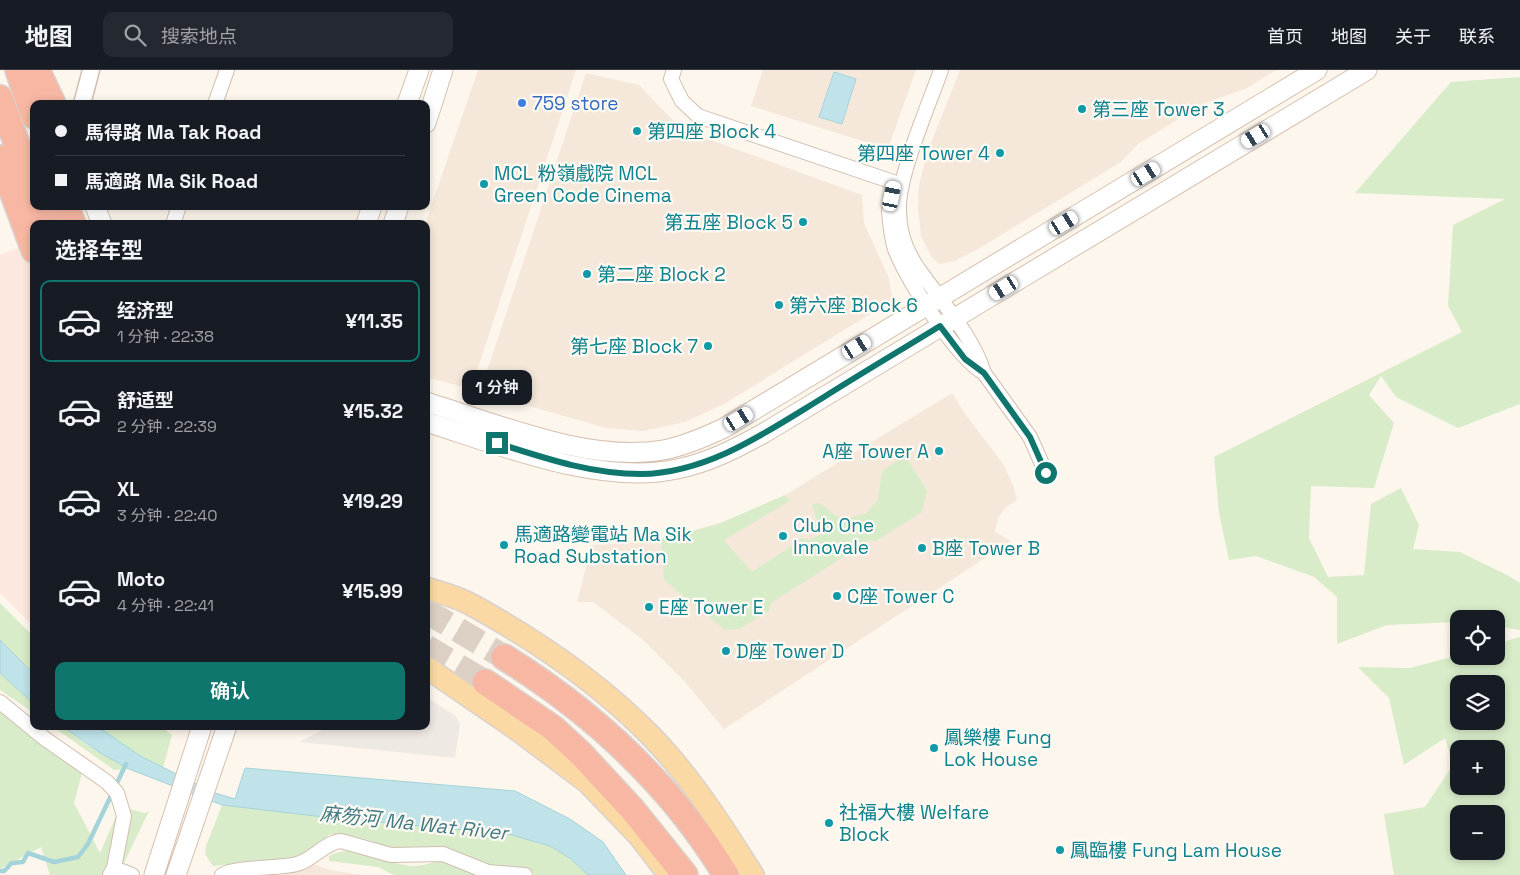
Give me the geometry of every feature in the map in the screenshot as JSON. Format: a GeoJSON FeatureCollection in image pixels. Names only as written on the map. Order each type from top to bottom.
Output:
{"type":"FeatureCollection","features":[{"type":"Feature","properties":{"kind":"highway"},"geometry":{"type":"LineString","coordinates":[[18,70],[30,104]]}},
{"type":"Feature","properties":{"kind":"highway"},"geometry":{"type":"LineString","coordinates":[[37,70],[51,100]]}},
{"type":"Feature","properties":{"kind":"highway"},"geometry":{"type":"LineString","coordinates":[[0,98],[30,232]]}},
{"type":"Feature","properties":{"kind":"highway"},"geometry":{"type":"LineString","coordinates":[[504,657],[571,701],[600,725],[635,759],[684,815],[708,846],[726,875]]}},
{"type":"Feature","properties":{"kind":"highway"},"geometry":{"type":"LineString","coordinates":[[485,682],[553,728],[581,754],[632,809],[685,875]]}},
{"type":"Feature","properties":{"kind":"main road"},"geometry":{"type":"LineString","coordinates":[[408,100],[419,70]]}},
{"type":"Feature","properties":{"kind":"main road"},"geometry":{"type":"LineString","coordinates":[[430,111],[443,70]]}},
{"type":"Feature","properties":{"kind":"main road"},"geometry":{"type":"LineString","coordinates":[[430,403],[552,441],[593,450],[630,454],[665,450],[699,439],[724,428],[1318,70]]}},
{"type":"Feature","properties":{"kind":"main road"},"geometry":{"type":"LineString","coordinates":[[430,423],[590,469],[643,474],[676,470],[708,460],[751,440],[1367,70]]}},
{"type":"Feature","properties":{"kind":"main road"},"geometry":{"type":"LineString","coordinates":[[430,589],[471,604],[569,666],[615,702],[650,735],[693,786],[753,875]]}},
{"type":"Feature","properties":{"kind":"main road"},"geometry":{"type":"LineString","coordinates":[[430,670],[588,782],[639,836],[669,875]]}},
{"type":"Feature","properties":{"kind":"main road"},"geometry":{"type":"LineString","coordinates":[[154,875],[201,730]]}},
{"type":"Feature","properties":{"kind":"main road"},"geometry":{"type":"LineString","coordinates":[[176,875],[226,730]]}},
{"type":"Feature","properties":{"kind":"street"},"geometry":{"type":"LineString","coordinates":[[83,100],[91,70]]}},
{"type":"Feature","properties":{"kind":"street"},"geometry":{"type":"LineString","coordinates":[[217,100],[228,70]]}},
{"type":"Feature","properties":{"kind":"street"},"geometry":{"type":"LineString","coordinates":[[674,70],[671,79],[682,101],[698,116],[898,184]]}},
{"type":"Feature","properties":{"kind":"street"},"geometry":{"type":"LineString","coordinates":[[934,70],[889,211],[895,249],[934,301],[947,322],[981,362],[984,373],[1030,437],[1046,473]]}},
{"type":"Feature","properties":{"kind":"street"},"geometry":{"type":"LineString","coordinates":[[898,184],[941,70]]}},
{"type":"Feature","properties":{"kind":"street"},"geometry":{"type":"LineString","coordinates":[[0,702],[30,727]]}},
{"type":"Feature","properties":{"kind":"street"},"geometry":{"type":"LineString","coordinates":[[34,730],[107,782],[117,793],[124,816],[112,872],[132,875]]}},
{"type":"Feature","properties":{"kind":"street"},"geometry":{"type":"LineString","coordinates":[[222,875],[296,864],[311,859],[334,841],[341,841],[391,855],[443,854],[488,872],[517,875]]}},
{"type":"Feature","properties":{"kind":"shaded area"},"geometry":{"type":"Polygon","coordinates":[[[478,70],[576,70],[471,389],[430,378],[430,220],[426,220],[478,70]]]}},
{"type":"Feature","properties":{"kind":"shaded area"},"geometry":{"type":"Polygon","coordinates":[[[763,70],[916,70],[888,149],[751,106],[763,70]]]}},
{"type":"Feature","properties":{"kind":"shaded area"},"geometry":{"type":"Polygon","coordinates":[[[960,70],[1276,70],[1247,88],[1203,104],[1138,144],[1121,162],[980,248],[955,261],[940,264],[932,258],[921,236],[918,208],[919,186],[927,153],[960,70]]]}},
{"type":"Feature","properties":{"kind":"shaded area"},"geometry":{"type":"Polygon","coordinates":[[[586,73],[639,85],[681,129],[862,195],[864,223],[888,276],[893,300],[724,404],[685,422],[643,431],[606,428],[480,392],[586,73]]]}},
{"type":"Feature","properties":{"kind":"shaded area"},"geometry":{"type":"Polygon","coordinates":[[[25,245],[30,257],[30,623],[0,593],[0,255],[25,245]]]}},
{"type":"Feature","properties":{"kind":"shaded area"},"geometry":{"type":"Polygon","coordinates":[[[952,393],[966,415],[1004,465],[1014,488],[1017,500],[1006,507],[998,518],[995,532],[1011,541],[724,729],[685,682],[642,639],[593,602],[577,602],[592,545],[642,542],[667,538],[740,517],[785,495],[952,393]]]}},
{"type":"Feature","properties":{"kind":"shaded area"},"geometry":{"type":"Polygon","coordinates":[[[430,700],[456,716],[460,724],[455,758],[299,742],[322,730],[430,730],[430,700]]]}},
{"type":"Feature","properties":{"kind":"shaded area"},"geometry":{"type":"Polygon","coordinates":[[[313,864],[330,870],[363,875],[271,875],[271,873],[313,864]]]}},
{"type":"Feature","properties":{"kind":"green space"},"geometry":{"type":"Polygon","coordinates":[[[1520,77],[1520,404],[1458,428],[1396,397],[1381,376],[1369,395],[1394,423],[1374,488],[1311,486],[1309,538],[1328,577],[1364,575],[1371,504],[1401,488],[1419,525],[1413,549],[1460,552],[1520,583],[1520,630],[1505,628],[1505,610],[1450,610],[1450,622],[1387,625],[1337,644],[1337,597],[1314,577],[1256,556],[1229,560],[1219,513],[1214,457],[1462,332],[1448,306],[1453,225],[1505,199],[1355,193],[1451,82],[1520,77]]]}},
{"type":"Feature","properties":{"kind":"green space"},"geometry":{"type":"Polygon","coordinates":[[[905,456],[927,490],[922,512],[876,541],[870,540],[771,603],[769,611],[739,629],[725,630],[664,580],[661,539],[716,525],[785,495],[790,501],[724,540],[752,572],[801,538],[809,540],[821,534],[812,504],[820,503],[836,516],[846,518],[865,514],[878,500],[882,471],[905,456]]]}},
{"type":"Feature","properties":{"kind":"green space"},"geometry":{"type":"Polygon","coordinates":[[[0,603],[30,633],[30,670],[0,640],[0,603]]]}},
{"type":"Feature","properties":{"kind":"green space"},"geometry":{"type":"Polygon","coordinates":[[[1520,637],[1520,875],[1394,875],[1384,814],[1425,807],[1450,770],[1450,795],[1505,795],[1505,740],[1450,740],[1450,755],[1445,738],[1404,765],[1389,698],[1358,667],[1410,668],[1450,657],[1450,665],[1505,665],[1505,641],[1520,637]]]}},
{"type":"Feature","properties":{"kind":"green space"},"geometry":{"type":"Polygon","coordinates":[[[0,673],[30,700],[30,710],[0,690],[0,673]]]}},
{"type":"Feature","properties":{"kind":"green space"},"geometry":{"type":"Polygon","coordinates":[[[0,698],[30,724],[30,730],[37,730],[83,769],[74,803],[100,853],[117,814],[111,796],[121,807],[145,813],[149,811],[124,863],[121,875],[50,875],[41,847],[0,869],[0,698]]]}},
{"type":"Feature","properties":{"kind":"green space"},"geometry":{"type":"Polygon","coordinates":[[[58,730],[67,730],[89,746],[129,769],[114,770],[58,730]]]}},
{"type":"Feature","properties":{"kind":"green space"},"geometry":{"type":"Polygon","coordinates":[[[103,730],[166,730],[172,735],[163,768],[140,756],[103,730]]]}},
{"type":"Feature","properties":{"kind":"green space"},"geometry":{"type":"Polygon","coordinates":[[[222,805],[324,817],[508,834],[550,846],[571,859],[588,875],[534,875],[532,871],[510,867],[498,875],[394,875],[378,867],[329,861],[329,856],[339,852],[359,852],[402,865],[417,866],[444,860],[442,846],[394,850],[348,835],[330,834],[309,852],[294,858],[213,866],[205,854],[206,846],[222,805]]]}},
{"type":"Feature","properties":{"kind":"water"},"geometry":{"type":"Polygon","coordinates":[[[834,72],[856,79],[842,124],[819,117],[834,72]]]}},
{"type":"Feature","properties":{"kind":"water"},"geometry":{"type":"Polygon","coordinates":[[[0,640],[30,670],[30,700],[0,673],[0,640]]]}},
{"type":"Feature","properties":{"kind":"water","name":"麻笏河 Ma Wat River"},"geometry":{"type":"Polygon","coordinates":[[[68,730],[103,730],[140,756],[215,793],[235,799],[245,768],[515,791],[570,819],[603,842],[626,875],[588,875],[571,859],[550,846],[508,834],[324,817],[222,805],[129,769],[102,754],[68,730]]]}},
{"type":"Feature","properties":{"kind":"waterway"},"geometry":{"type":"LineString","coordinates":[[0,871],[4,871],[12,863],[23,862],[28,853],[54,862],[78,857],[88,844],[126,764]]}},
{"type":"Feature","properties":{"kind":"tunnel"},"geometry":{"type":"LineString","coordinates":[[430,613],[504,657]]}},
{"type":"Feature","properties":{"kind":"tunnel"},"geometry":{"type":"LineString","coordinates":[[430,649],[485,682]]}},
{"type":"Feature","properties":{"kind":"place","name":"759 store"},"geometry":{"type":"Point","coordinates":[522,103]}},
{"type":"Feature","properties":{"kind":"place","name":"第三座 Tower 3"},"geometry":{"type":"Point","coordinates":[1082,109]}},
{"type":"Feature","properties":{"kind":"place","name":"第四座 Block 4"},"geometry":{"type":"Point","coordinates":[637,131]}},
{"type":"Feature","properties":{"kind":"place","name":"第四座 Tower 4"},"geometry":{"type":"Point","coordinates":[1000,153]}},
{"type":"Feature","properties":{"kind":"place","name":"MCL 粉嶺戲院 MCL Green Code Cinema"},"geometry":{"type":"Point","coordinates":[484,184]}},
{"type":"Feature","properties":{"kind":"place","name":"第五座 Block 5"},"geometry":{"type":"Point","coordinates":[803,222]}},
{"type":"Feature","properties":{"kind":"place","name":"第二座 Block 2"},"geometry":{"type":"Point","coordinates":[587,274]}},
{"type":"Feature","properties":{"kind":"place","name":"第六座 Block 6"},"geometry":{"type":"Point","coordinates":[779,305]}},
{"type":"Feature","properties":{"kind":"place","name":"第七座 Block 7"},"geometry":{"type":"Point","coordinates":[708,346]}},
{"type":"Feature","properties":{"kind":"place","name":"A座 Tower A"},"geometry":{"type":"Point","coordinates":[939,451]}},
{"type":"Feature","properties":{"kind":"place","name":"Club One Innovale"},"geometry":{"type":"Point","coordinates":[783,536]}},
{"type":"Feature","properties":{"kind":"place","name":"馬適路變電站 Ma Sik Road Substation"},"geometry":{"type":"Point","coordinates":[504,545]}},
{"type":"Feature","properties":{"kind":"place","name":"B座 Tower B"},"geometry":{"type":"Point","coordinates":[922,548]}},
{"type":"Feature","properties":{"kind":"place","name":"C座 Tower C"},"geometry":{"type":"Point","coordinates":[837,596]}},
{"type":"Feature","properties":{"kind":"place","name":"E座 Tower E"},"geometry":{"type":"Point","coordinates":[649,607]}},
{"type":"Feature","properties":{"kind":"place","name":"D座 Tower D"},"geometry":{"type":"Point","coordinates":[726,651]}},
{"type":"Feature","properties":{"kind":"place","name":"鳳樂樓 Fung Lok House"},"geometry":{"type":"Point","coordinates":[934,748]}},
{"type":"Feature","properties":{"kind":"place","name":"社福大樓 Welfare Block"},"geometry":{"type":"Point","coordinates":[829,823]}},
{"type":"Feature","properties":{"kind":"place","name":"鳳臨樓 Fung Lam House"},"geometry":{"type":"Point","coordinates":[1060,850]}},
{"type":"Feature","properties":{"kind":"route"},"geometry":{"type":"LineString","coordinates":[[497,443],[554,461],[608,472],[643,474],[676,470],[708,460],[764,433],[940,326],[965,359],[974,368],[984,373],[1030,437],[1046,473]]}}]}
